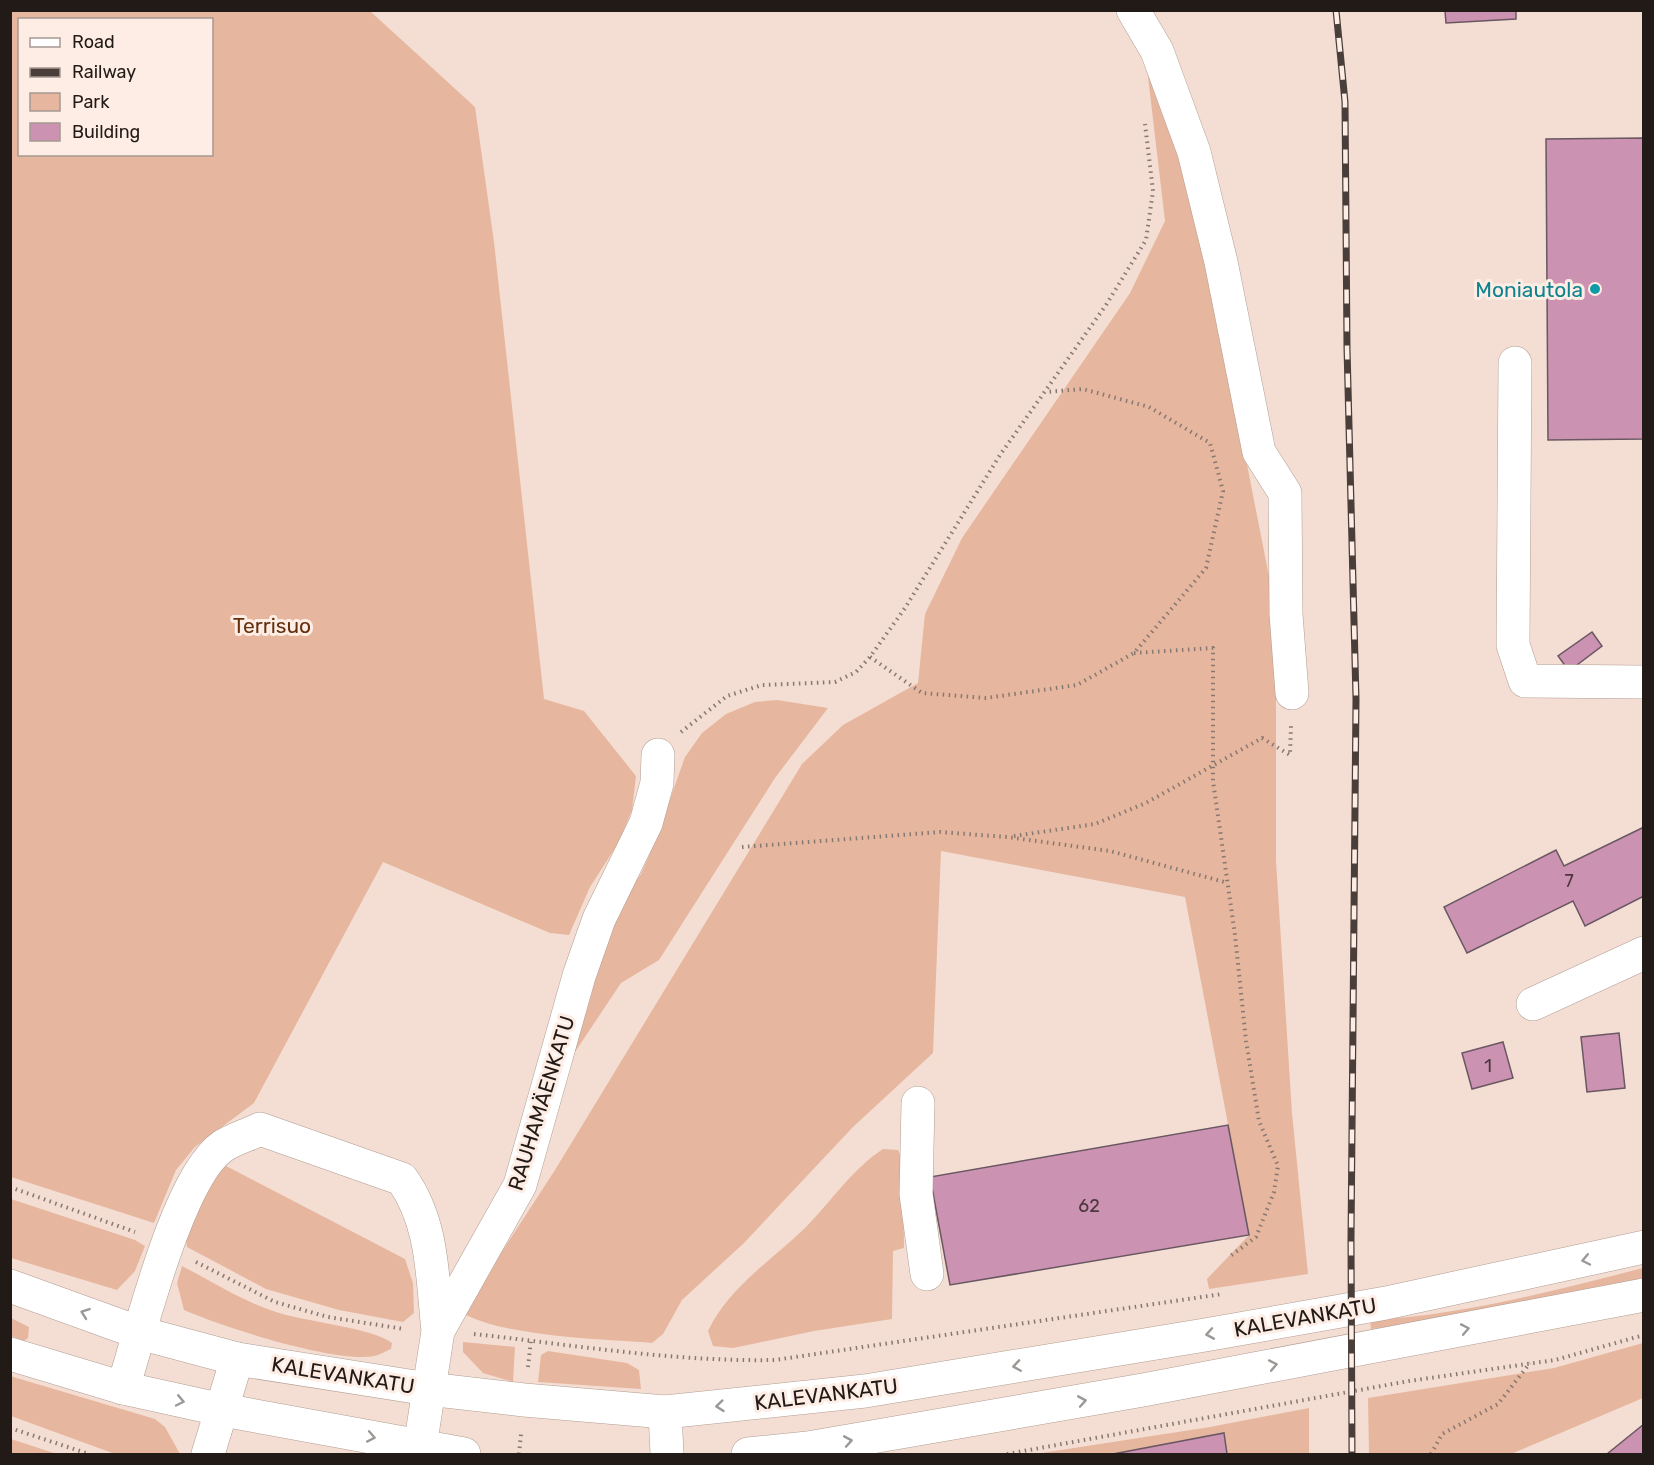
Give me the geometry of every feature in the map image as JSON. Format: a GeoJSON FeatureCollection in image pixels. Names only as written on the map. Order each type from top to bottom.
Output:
{"type":"FeatureCollection","features":[{"type":"Feature","properties":{"kind":"main road"},"geometry":{"type":"LineString","coordinates":[[1133,10],[1157,51],[1194,152],[1221,262],[1259,452],[1285,493],[1286,614],[1292,693]]}},
{"type":"Feature","properties":{"kind":"main road"},"geometry":{"type":"LineString","coordinates":[[1515,363],[1513,645],[1525,681],[1644,682]]}},
{"type":"Feature","properties":{"kind":"main road","name":"RAUHAMÄENKATU"},"geometry":{"type":"LineString","coordinates":[[420,1447],[438,1330],[520,1185],[582,966],[599,919],[646,823],[657,783],[658,755]]}},
{"type":"Feature","properties":{"kind":"main road"},"geometry":{"type":"LineString","coordinates":[[1533,1004],[1644,953]]}},
{"type":"Feature","properties":{"kind":"main road"},"geometry":{"type":"LineString","coordinates":[[918,1103],[916,1194],[927,1274]]}},
{"type":"Feature","properties":{"kind":"main road"},"geometry":{"type":"LineString","coordinates":[[123,1388],[166,1246],[197,1174],[222,1147],[260,1129],[402,1179],[415,1197],[429,1237],[438,1330]]}},
{"type":"Feature","properties":{"kind":"main road","name":"KALEVANKATU"},"geometry":{"type":"LineString","coordinates":[[10,1286],[140,1333],[237,1359],[428,1389],[665,1412],[865,1391],[1205,1335],[1386,1303],[1644,1247]]}},
{"type":"Feature","properties":{"kind":"main road","name":"KALEVANKATU"},"geometry":{"type":"LineString","coordinates":[[748,1455],[808,1448],[1143,1390],[1644,1295]]}},
{"type":"Feature","properties":{"kind":"main road"},"geometry":{"type":"LineString","coordinates":[[10,1354],[123,1388],[223,1410],[464,1455]]}},
{"type":"Feature","properties":{"kind":"main road"},"geometry":{"type":"LineString","coordinates":[[208,1455],[237,1359]]}},
{"type":"Feature","properties":{"kind":"main road"},"geometry":{"type":"LineString","coordinates":[[665,1412],[668,1455]]}},
{"type":"Feature","properties":{"kind":"path"},"geometry":{"type":"LineString","coordinates":[[658,755],[690,722],[727,696],[762,685],[835,682],[856,672],[870,657],[905,608],[957,521],[1106,305],[1146,240],[1153,191],[1145,123]]}},
{"type":"Feature","properties":{"kind":"path"},"geometry":{"type":"LineString","coordinates":[[870,657],[922,693],[986,698],[1077,685],[1134,653],[1206,568],[1223,491],[1210,443],[1149,407],[1083,389],[1044,392]]}},
{"type":"Feature","properties":{"kind":"path"},"geometry":{"type":"LineString","coordinates":[[1134,653],[1214,648],[1213,768],[1246,1041],[1259,1121],[1278,1166],[1274,1192],[1256,1237],[1229,1257]]}},
{"type":"Feature","properties":{"kind":"path"},"geometry":{"type":"LineString","coordinates":[[1007,837],[1095,824],[1146,803],[1213,768],[1262,738],[1290,755],[1292,693]]}},
{"type":"Feature","properties":{"kind":"path"},"geometry":{"type":"LineString","coordinates":[[742,847],[940,832],[1007,837],[1110,851],[1228,883]]}},
{"type":"Feature","properties":{"kind":"path"},"geometry":{"type":"LineString","coordinates":[[10,1187],[118,1224],[274,1302],[328,1317],[390,1328],[438,1330],[722,1361],[775,1360],[1223,1294]]}},
{"type":"Feature","properties":{"kind":"path"},"geometry":{"type":"LineString","coordinates":[[1007,1455],[1409,1381],[1555,1360],[1644,1335]]}},
{"type":"Feature","properties":{"kind":"path"},"geometry":{"type":"LineString","coordinates":[[1431,1455],[1442,1434],[1498,1404],[1530,1363]]}},
{"type":"Feature","properties":{"kind":"path"},"geometry":{"type":"LineString","coordinates":[[10,1428],[89,1455]]}},
{"type":"Feature","properties":{"kind":"green space","name":"Terrisuo"},"geometry":{"type":"Polygon","coordinates":[[[10,11],[370,11],[475,107],[494,242],[544,699],[584,711],[636,776],[632,810],[619,842],[590,887],[569,935],[550,933],[383,862],[254,1103],[195,1147],[176,1170],[154,1223],[11,1177],[10,11]]]}},
{"type":"Feature","properties":{"kind":"green space"},"geometry":{"type":"Polygon","coordinates":[[[1144,43],[1179,157],[1209,271],[1276,612],[1276,861],[1292,1113],[1308,1274],[1209,1289],[1207,1279],[1249,1235],[1185,897],[941,851],[933,1053],[853,1127],[744,1243],[682,1300],[663,1334],[652,1343],[554,1336],[503,1327],[462,1313],[555,1170],[802,764],[843,725],[918,683],[925,614],[962,538],[1130,293],[1165,221],[1144,43]]]}},
{"type":"Feature","properties":{"kind":"green space"},"geometry":{"type":"Polygon","coordinates":[[[777,700],[828,708],[775,778],[659,960],[621,983],[569,1061],[615,910],[641,874],[685,757],[702,733],[726,714],[755,702],[777,700]]]}},
{"type":"Feature","properties":{"kind":"green space"},"geometry":{"type":"Polygon","coordinates":[[[883,1149],[898,1150],[903,1161],[904,1248],[893,1251],[892,1319],[814,1331],[733,1348],[713,1346],[708,1331],[727,1301],[815,1218],[861,1166],[883,1149]]]}},
{"type":"Feature","properties":{"kind":"green space"},"geometry":{"type":"Polygon","coordinates":[[[226,1166],[405,1259],[413,1283],[414,1313],[403,1322],[339,1310],[266,1289],[187,1247],[187,1223],[191,1212],[196,1202],[226,1166]]]}},
{"type":"Feature","properties":{"kind":"green space"},"geometry":{"type":"Polygon","coordinates":[[[11,1199],[135,1240],[145,1246],[135,1271],[117,1290],[11,1258],[11,1199]]]}},
{"type":"Feature","properties":{"kind":"green space"},"geometry":{"type":"Polygon","coordinates":[[[182,1266],[261,1307],[382,1337],[392,1343],[391,1349],[374,1356],[356,1357],[333,1354],[251,1334],[184,1310],[177,1283],[182,1266]]]}},
{"type":"Feature","properties":{"kind":"green space"},"geometry":{"type":"Polygon","coordinates":[[[1643,1268],[1643,1278],[1519,1308],[1371,1329],[1370,1320],[1404,1318],[1473,1308],[1643,1268]]]}},
{"type":"Feature","properties":{"kind":"green space"},"geometry":{"type":"Polygon","coordinates":[[[11,1318],[29,1327],[28,1338],[24,1341],[11,1336],[11,1318]]]}},
{"type":"Feature","properties":{"kind":"green space"},"geometry":{"type":"Polygon","coordinates":[[[463,1342],[515,1347],[513,1382],[483,1373],[463,1352],[463,1342]]]}},
{"type":"Feature","properties":{"kind":"green space"},"geometry":{"type":"Polygon","coordinates":[[[1643,1343],[1643,1398],[1511,1454],[1369,1454],[1368,1398],[1554,1368],[1643,1343]]]}},
{"type":"Feature","properties":{"kind":"green space"},"geometry":{"type":"Polygon","coordinates":[[[548,1351],[627,1363],[639,1370],[641,1389],[538,1382],[541,1355],[548,1351]]]}},
{"type":"Feature","properties":{"kind":"green space"},"geometry":{"type":"Polygon","coordinates":[[[10,1376],[155,1419],[165,1427],[180,1454],[115,1454],[11,1416],[10,1376]]]}},
{"type":"Feature","properties":{"kind":"green space"},"geometry":{"type":"Polygon","coordinates":[[[1309,1408],[1309,1454],[1227,1454],[1223,1433],[1113,1454],[1035,1454],[1210,1427],[1309,1408]]]}},
{"type":"Feature","properties":{"kind":"green space"},"geometry":{"type":"Polygon","coordinates":[[[11,1439],[57,1454],[11,1454],[11,1439]]]}},
{"type":"Feature","properties":{"kind":"building"},"geometry":{"type":"Polygon","coordinates":[[[1439,10],[1516,10],[1516,19],[1446,23],[1445,11],[1439,10]]]}},
{"type":"Feature","properties":{"kind":"building","name":"Moniautola"},"geometry":{"type":"Polygon","coordinates":[[[1644,138],[1644,439],[1548,440],[1546,139],[1644,138]]]}},
{"type":"Feature","properties":{"kind":"building"},"geometry":{"type":"Polygon","coordinates":[[[1592,632],[1602,646],[1569,671],[1558,656],[1592,632]]]}},
{"type":"Feature","properties":{"kind":"building"},"geometry":{"type":"Polygon","coordinates":[[[1644,827],[1644,896],[1585,926],[1573,901],[1467,953],[1444,907],[1556,850],[1564,866],[1644,827]]]}},
{"type":"Feature","properties":{"kind":"building"},"geometry":{"type":"Polygon","coordinates":[[[1619,1033],[1625,1088],[1587,1092],[1581,1037],[1619,1033]]]}},
{"type":"Feature","properties":{"kind":"building"},"geometry":{"type":"Polygon","coordinates":[[[1503,1042],[1513,1078],[1472,1089],[1462,1053],[1503,1042]]]}},
{"type":"Feature","properties":{"kind":"building"},"geometry":{"type":"Polygon","coordinates":[[[1228,1125],[1249,1235],[950,1285],[930,1177],[1228,1125]]]}},
{"type":"Feature","properties":{"kind":"building"},"geometry":{"type":"Polygon","coordinates":[[[1644,1424],[1644,1454],[1607,1454],[1644,1424]]]}},
{"type":"Feature","properties":{"kind":"building"},"geometry":{"type":"Polygon","coordinates":[[[1224,1433],[1227,1454],[1113,1454],[1224,1433]]]}},
{"type":"Feature","properties":{"kind":"railway"},"geometry":{"type":"LineString","coordinates":[[1336,10],[1345,102],[1347,348],[1356,699],[1351,1239],[1352,1454]]}},
{"type":"Feature","properties":{"kind":"place","name":"Moniautola"},"geometry":{"type":"Point","coordinates":[1595,289]}}]}
